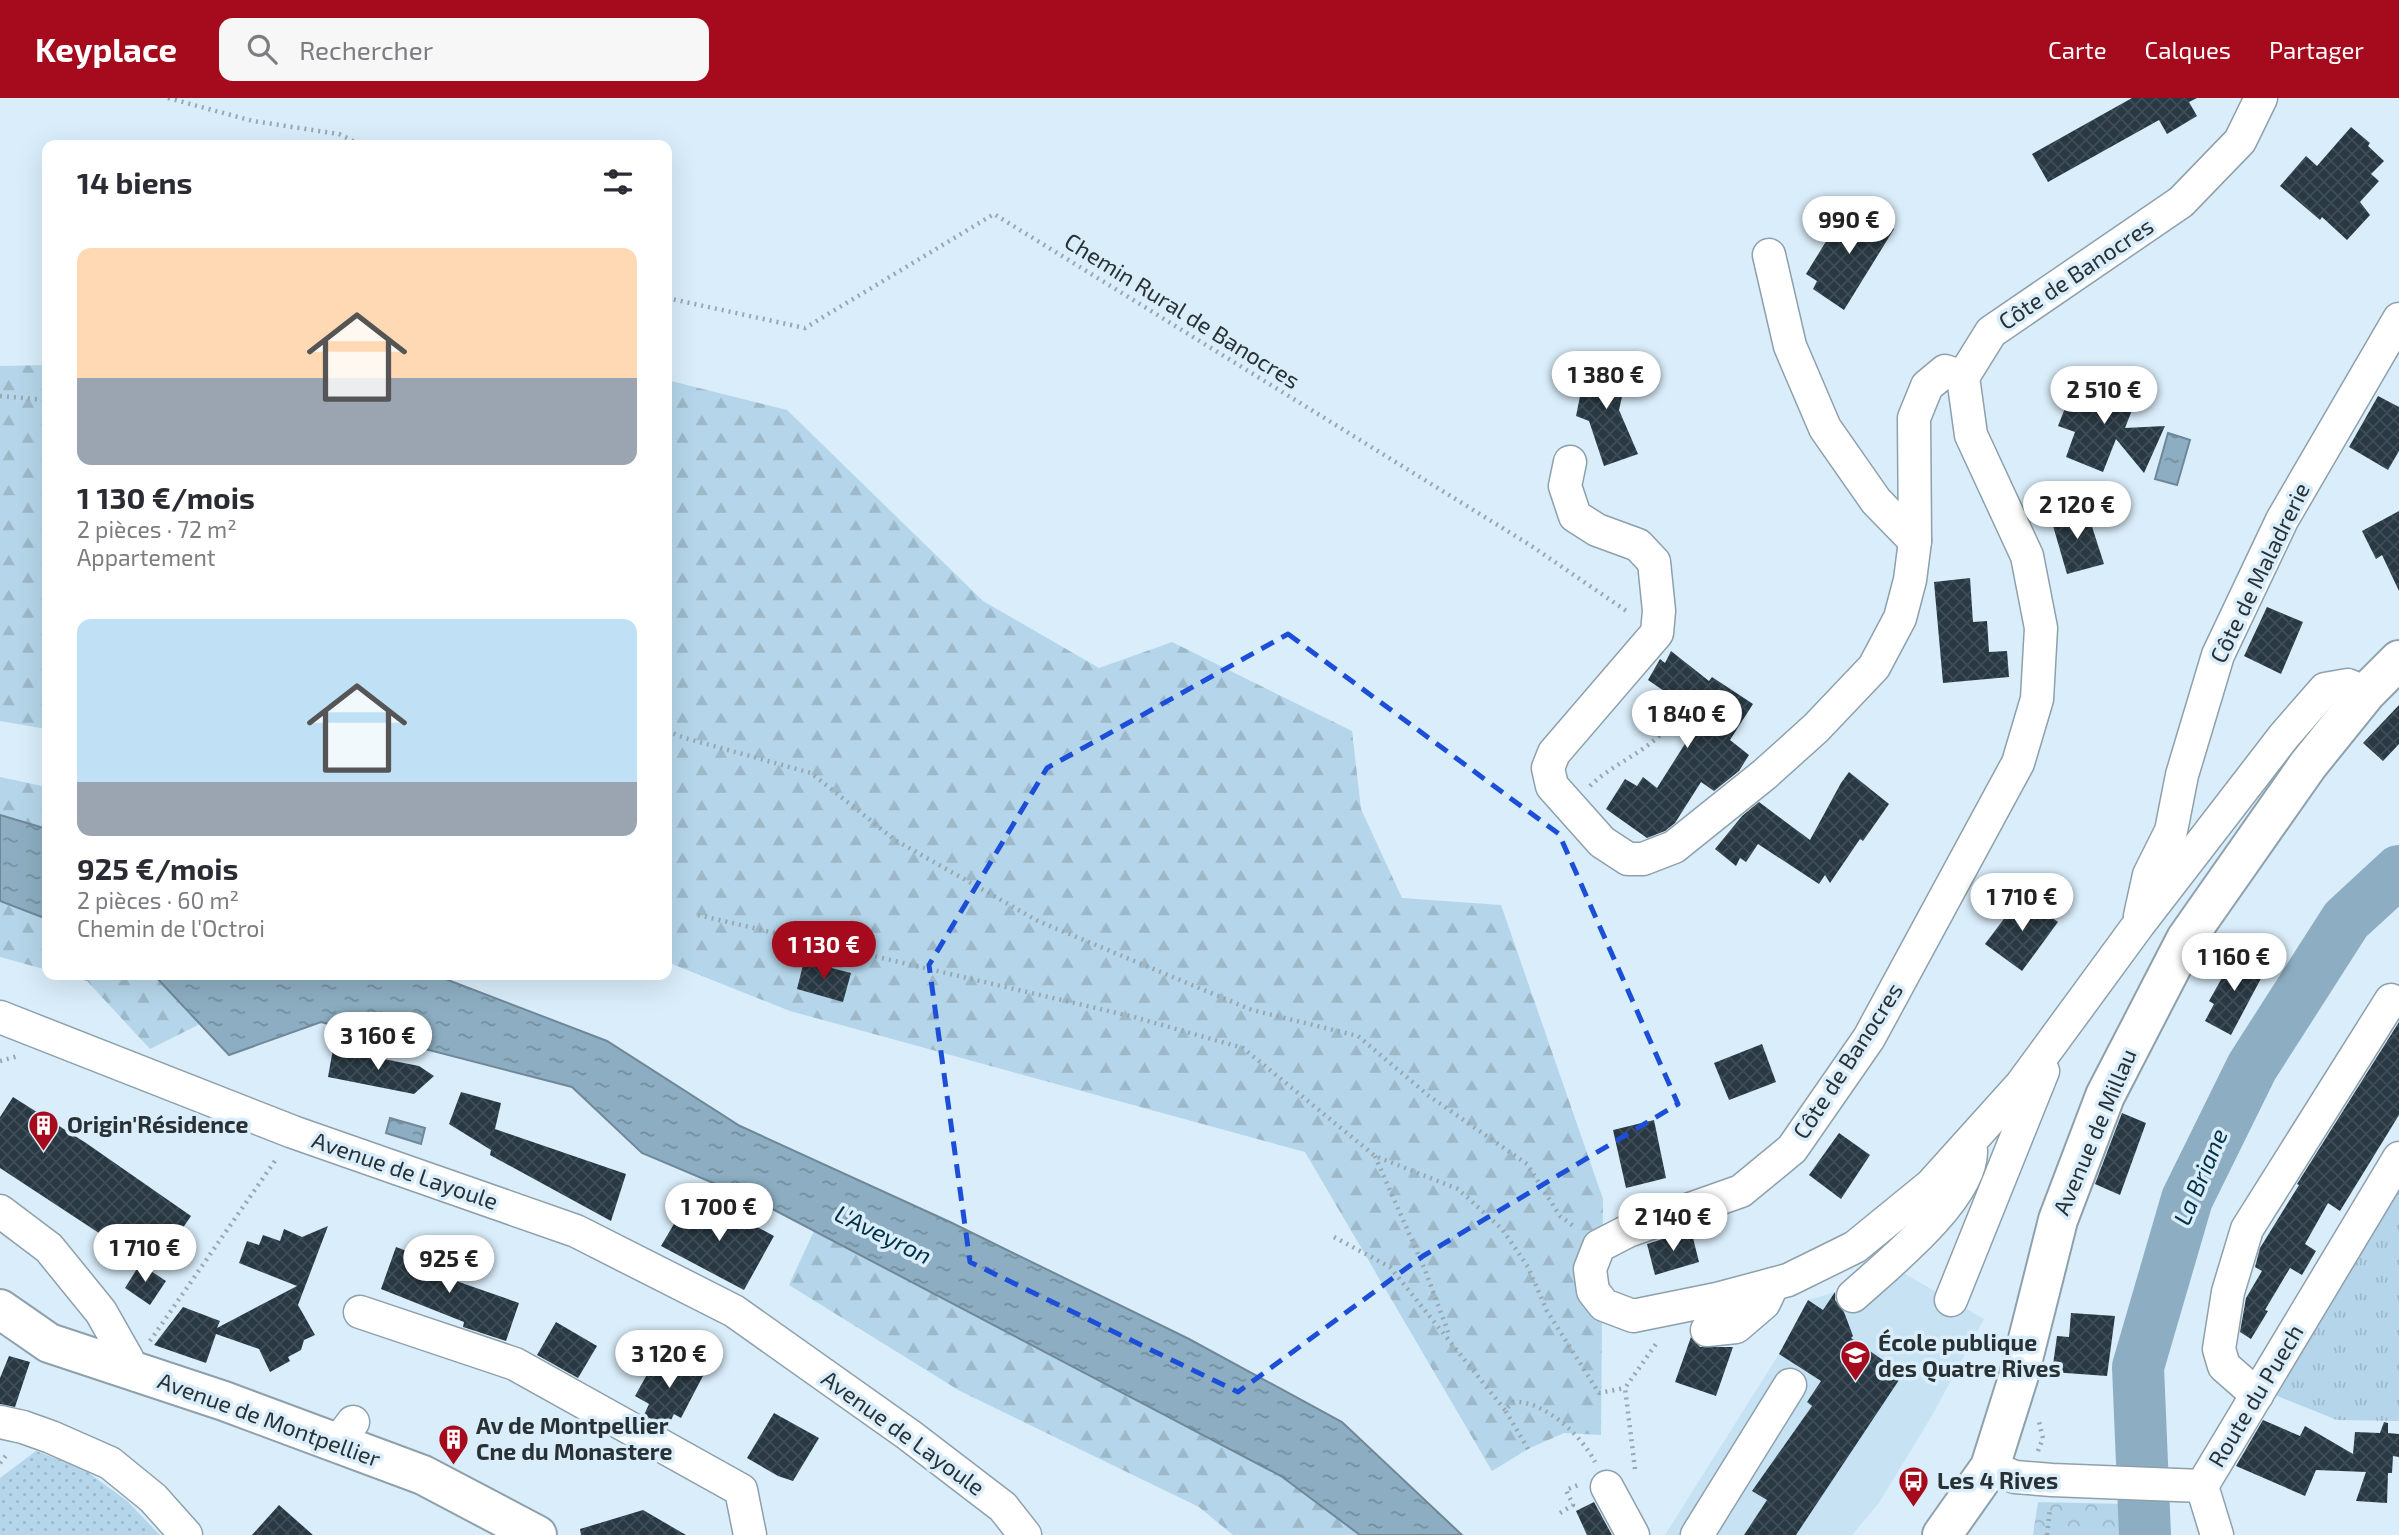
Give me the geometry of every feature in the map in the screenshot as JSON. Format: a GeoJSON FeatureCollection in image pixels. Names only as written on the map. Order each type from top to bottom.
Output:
{"type":"FeatureCollection","features":[{"type":"Feature","properties":{"kind":"main road","name":"Avenue de Millau"},"geometry":{"type":"LineString","coordinates":[[1942,1535],[1990,1467],[2019,1375],[2058,1220],[2105,1096],[2186,939],[2308,765],[2367,692],[2399,660]]}},
{"type":"Feature","properties":{"kind":"main road","name":"Avenue de Montpellier"},"geometry":{"type":"LineString","coordinates":[[0,1309],[49,1343],[138,1361],[224,1401],[345,1432],[429,1466],[537,1535]]}},
{"type":"Feature","properties":{"kind":"street","name":"Côte de Banocres"},"geometry":{"type":"LineString","coordinates":[[1599,1246],[1641,1226],[1741,1191],[1791,1149],[1869,1038],[2018,763],[2037,699],[2041,628],[2027,556],[1971,435],[1963,377],[1991,332],[2181,202],[2240,141],[2261,98]]}},
{"type":"Feature","properties":{"kind":"street"},"geometry":{"type":"LineString","coordinates":[[1769,255],[1790,346],[1825,428],[1876,501],[1915,541]]}},
{"type":"Feature","properties":{"kind":"street","name":"Côte de Maladrerie"},"geometry":{"type":"LineString","coordinates":[[2138,924],[2149,875],[2171,831],[2182,775],[2218,654],[2282,520],[2399,319]]}},
{"type":"Feature","properties":{"kind":"street"},"geometry":{"type":"LineString","coordinates":[[1570,462],[1565,486],[1575,516],[1597,530],[1637,545],[1654,562],[1659,611],[1657,633],[1554,753],[1548,768],[1552,786],[1602,842],[1629,859],[1643,859],[1674,847],[1765,774],[1816,728],[1874,667],[1900,618],[1910,580],[1915,541],[1914,418],[1927,386],[1945,371],[1963,377]]}},
{"type":"Feature","properties":{"kind":"street"},"geometry":{"type":"LineString","coordinates":[[1599,1246],[1590,1269],[1593,1291],[1604,1305],[1633,1316],[1717,1299],[1788,1280],[1855,1247],[1931,1185],[2021,1085],[2138,924],[2284,736],[2325,689],[2348,685],[2367,692]]}},
{"type":"Feature","properties":{"kind":"street"},"geometry":{"type":"LineString","coordinates":[[2257,1395],[2224,1366],[2219,1349],[2228,1292],[2247,1229],[2391,1000]]}},
{"type":"Feature","properties":{"kind":"street","name":"Avenue de Layoule"},"geometry":{"type":"LineString","coordinates":[[0,1017],[293,1132],[576,1231],[734,1311],[909,1435],[1003,1507],[1025,1535]]}},
{"type":"Feature","properties":{"kind":"street"},"geometry":{"type":"LineString","coordinates":[[1951,1300],[2044,1069],[2044,1054]]}},
{"type":"Feature","properties":{"kind":"street"},"geometry":{"type":"LineString","coordinates":[[1853,1296],[1926,1230],[1962,1183],[1971,1160],[1971,1141]]}},
{"type":"Feature","properties":{"kind":"street","name":"Route du Puech"},"geometry":{"type":"LineString","coordinates":[[1990,1467],[2015,1477],[2195,1485],[2257,1395],[2399,1158]]}},
{"type":"Feature","properties":{"kind":"street"},"geometry":{"type":"LineString","coordinates":[[0,1211],[49,1248],[101,1312],[127,1358],[138,1361]]}},
{"type":"Feature","properties":{"kind":"street"},"geometry":{"type":"LineString","coordinates":[[1707,1329],[1735,1327],[1764,1303],[1773,1284]]}},
{"type":"Feature","properties":{"kind":"street"},"geometry":{"type":"LineString","coordinates":[[360,1312],[514,1364],[741,1489],[750,1535]]}},
{"type":"Feature","properties":{"kind":"street"},"geometry":{"type":"LineString","coordinates":[[1697,1535],[1790,1385]]}},
{"type":"Feature","properties":{"kind":"street"},"geometry":{"type":"LineString","coordinates":[[0,1422],[51,1437],[110,1463],[153,1498],[186,1535]]}},
{"type":"Feature","properties":{"kind":"street"},"geometry":{"type":"LineString","coordinates":[[2195,1485],[2217,1535]]}},
{"type":"Feature","properties":{"kind":"street"},"geometry":{"type":"LineString","coordinates":[[1607,1487],[1633,1535]]}},
{"type":"Feature","properties":{"kind":"path"},"geometry":{"type":"LineString","coordinates":[[168,98],[253,121],[339,134],[351,140]]}},
{"type":"Feature","properties":{"kind":"path","name":"Chemin Rural de Banocres"},"geometry":{"type":"LineString","coordinates":[[672,299],[805,328],[994,214],[1530,545],[1657,633]]}},
{"type":"Feature","properties":{"kind":"path"},"geometry":{"type":"LineString","coordinates":[[0,396],[42,400]]}},
{"type":"Feature","properties":{"kind":"path"},"geometry":{"type":"LineString","coordinates":[[1570,807],[1599,778],[1659,737],[1692,693]]}},
{"type":"Feature","properties":{"kind":"path"},"geometry":{"type":"LineString","coordinates":[[672,733],[811,773],[895,840],[1038,921],[1252,1010],[1358,1036],[1429,1096],[1527,1164],[1560,1216],[1599,1246]]}},
{"type":"Feature","properties":{"kind":"path"},"geometry":{"type":"LineString","coordinates":[[698,915],[1133,1017],[1243,1048],[1375,1156],[1458,1189],[1502,1229],[1528,1267],[1547,1311],[1599,1393],[1625,1388]]}},
{"type":"Feature","properties":{"kind":"path"},"geometry":{"type":"LineString","coordinates":[[138,1361],[282,1150]]}},
{"type":"Feature","properties":{"kind":"path"},"geometry":{"type":"LineString","coordinates":[[1375,1156],[1425,1270],[1451,1341]]}},
{"type":"Feature","properties":{"kind":"path"},"geometry":{"type":"LineString","coordinates":[[1334,1237],[1390,1267],[1505,1410],[1528,1449]]}},
{"type":"Feature","properties":{"kind":"path"},"geometry":{"type":"LineString","coordinates":[[1635,1469],[1625,1388],[1649,1352]]}},
{"type":"Feature","properties":{"kind":"path"},"geometry":{"type":"LineString","coordinates":[[1505,1410],[1513,1402],[1522,1401],[1534,1405],[1566,1425],[1590,1453],[1607,1487]]}},
{"type":"Feature","properties":{"kind":"path"},"geometry":{"type":"LineString","coordinates":[[1560,1513],[1573,1505],[1566,1490],[1570,1489]]}},
{"type":"Feature","properties":{"kind":"path"},"geometry":{"type":"LineString","coordinates":[[2047,1535],[2051,1502]]}},
{"type":"Feature","properties":{"kind":"highlighted area"},"geometry":{"type":"Polygon","coordinates":[[[1288,634],[1559,834],[1678,1104],[1423,1256],[1238,1392],[970,1262],[929,965],[1047,768],[1288,634]]]}},
{"type":"Feature","properties":{"kind":"shaded area","name":"École publique des Quatre Rives"},"geometry":{"type":"Polygon","coordinates":[[[1903,1273],[1984,1319],[1934,1412],[1879,1503],[1852,1535],[1665,1535],[1779,1354],[1808,1300],[1903,1273]]]}},
{"type":"Feature","properties":{"kind":"green space"},"geometry":{"type":"Polygon","coordinates":[[[42,365],[42,728],[0,721],[0,366],[42,365]]]}},
{"type":"Feature","properties":{"kind":"green space"},"geometry":{"type":"Polygon","coordinates":[[[672,381],[787,410],[983,601],[1099,668],[1172,642],[1352,731],[1361,809],[1402,898],[1501,905],[1603,1199],[1601,1435],[1564,1433],[1528,1449],[1492,1471],[1305,1152],[790,1011],[672,964],[672,381]]]}},
{"type":"Feature","properties":{"kind":"green space"},"geometry":{"type":"Polygon","coordinates":[[[0,777],[42,786],[42,969],[0,957],[0,777]]]}},
{"type":"Feature","properties":{"kind":"green space"},"geometry":{"type":"Polygon","coordinates":[[[83,980],[288,980],[150,1049],[83,980]]]}},
{"type":"Feature","properties":{"kind":"green space"},"geometry":{"type":"Polygon","coordinates":[[[2399,1187],[2399,1421],[2337,1420],[2270,1393],[2399,1187]]]}},
{"type":"Feature","properties":{"kind":"green space"},"geometry":{"type":"Polygon","coordinates":[[[814,1231],[1281,1476],[1360,1535],[1233,1535],[1199,1507],[960,1391],[789,1285],[814,1231]]]}},
{"type":"Feature","properties":{"kind":"green space"},"geometry":{"type":"Polygon","coordinates":[[[36,1451],[82,1468],[127,1501],[160,1535],[0,1535],[0,1478],[36,1451]]]}},
{"type":"Feature","properties":{"kind":"green space"},"geometry":{"type":"Polygon","coordinates":[[[2038,1502],[2124,1504],[2134,1535],[2033,1535],[2038,1502]]]}},
{"type":"Feature","properties":{"kind":"water"},"geometry":{"type":"Polygon","coordinates":[[[2168,433],[2190,440],[2177,485],[2155,479],[2168,433]]]}},
{"type":"Feature","properties":{"kind":"water"},"geometry":{"type":"Polygon","coordinates":[[[0,815],[42,828],[42,917],[0,901],[0,815]]]}},
{"type":"Feature","properties":{"kind":"water","name":"L'Aveyron"},"geometry":{"type":"Polygon","coordinates":[[[159,980],[448,980],[607,1041],[740,1126],[950,1222],[1189,1339],[1342,1422],[1462,1535],[1360,1535],[1281,1476],[763,1204],[642,1153],[572,1087],[321,1022],[229,1055],[159,980]]]}},
{"type":"Feature","properties":{"kind":"water"},"geometry":{"type":"Polygon","coordinates":[[[390,1118],[425,1128],[421,1144],[386,1133],[390,1118]]]}},
{"type":"Feature","properties":{"kind":"building"},"geometry":{"type":"Polygon","coordinates":[[[2132,98],[2197,98],[2189,102],[2197,116],[2167,134],[2159,120],[2048,182],[2032,154],[2132,98]]]}},
{"type":"Feature","properties":{"kind":"building"},"geometry":{"type":"Polygon","coordinates":[[[2351,127],[2370,143],[2368,146],[2384,161],[2371,174],[2379,181],[2360,202],[2370,215],[2347,240],[2322,217],[2320,220],[2280,186],[2306,156],[2317,166],[2351,127]]]}},
{"type":"Feature","properties":{"kind":"building"},"geometry":{"type":"Polygon","coordinates":[[[1865,208],[1894,229],[1844,310],[1813,289],[1817,281],[1806,274],[1846,209],[1859,217],[1865,208]]]}},
{"type":"Feature","properties":{"kind":"building"},"geometry":{"type":"Polygon","coordinates":[[[1587,362],[1628,370],[1619,410],[1638,454],[1604,466],[1589,421],[1576,416],[1587,362]]]}},
{"type":"Feature","properties":{"kind":"building"},"geometry":{"type":"Polygon","coordinates":[[[2080,370],[2098,377],[2121,400],[2134,405],[2125,428],[2165,426],[2144,473],[2116,439],[2103,472],[2066,457],[2075,432],[2058,426],[2080,370]]]}},
{"type":"Feature","properties":{"kind":"building"},"geometry":{"type":"Polygon","coordinates":[[[2378,396],[2399,407],[2399,451],[2388,470],[2349,447],[2378,396]]]}},
{"type":"Feature","properties":{"kind":"building"},"geometry":{"type":"Polygon","coordinates":[[[2086,508],[2104,564],[2067,574],[2051,519],[2086,508]]]}},
{"type":"Feature","properties":{"kind":"building"},"geometry":{"type":"Polygon","coordinates":[[[2399,511],[2399,591],[2382,555],[2376,559],[2362,531],[2399,511]]]}},
{"type":"Feature","properties":{"kind":"building"},"geometry":{"type":"Polygon","coordinates":[[[1970,578],[1973,622],[1987,621],[1989,652],[2007,651],[2009,677],[1943,683],[1934,582],[1970,578]]]}},
{"type":"Feature","properties":{"kind":"building"},"geometry":{"type":"Polygon","coordinates":[[[2267,607],[2303,622],[2281,674],[2244,656],[2267,607]]]}},
{"type":"Feature","properties":{"kind":"building"},"geometry":{"type":"Polygon","coordinates":[[[1671,651],[1709,681],[1712,677],[1753,704],[1730,740],[1749,755],[1739,771],[1714,791],[1701,782],[1675,823],[1665,831],[1647,838],[1606,809],[1625,779],[1637,786],[1643,777],[1657,788],[1702,717],[1648,680],[1660,659],[1665,663],[1671,651]]]}},
{"type":"Feature","properties":{"kind":"building"},"geometry":{"type":"Polygon","coordinates":[[[2399,705],[2399,744],[2383,761],[2363,743],[2399,705]]]}},
{"type":"Feature","properties":{"kind":"building"},"geometry":{"type":"Polygon","coordinates":[[[1849,772],[1889,804],[1863,841],[1860,839],[1830,883],[1825,875],[1819,884],[1758,844],[1746,862],[1740,858],[1736,866],[1715,849],[1742,816],[1759,802],[1810,840],[1849,772]]]}},
{"type":"Feature","properties":{"kind":"building"},"geometry":{"type":"Polygon","coordinates":[[[2022,895],[2058,922],[2022,971],[1985,944],[2022,895]]]}},
{"type":"Feature","properties":{"kind":"building"},"geometry":{"type":"Polygon","coordinates":[[[2236,953],[2266,969],[2231,1035],[2205,1021],[2214,1004],[2209,1001],[2236,953]]]}},
{"type":"Feature","properties":{"kind":"building"},"geometry":{"type":"Polygon","coordinates":[[[804,961],[851,973],[843,1002],[797,989],[804,961]]]}},
{"type":"Feature","properties":{"kind":"building"},"geometry":{"type":"Polygon","coordinates":[[[2399,1022],[2399,1115],[2340,1211],[2328,1203],[2305,1244],[2316,1251],[2302,1275],[2290,1268],[2251,1339],[2240,1332],[2246,1298],[2262,1271],[2255,1267],[2260,1248],[2399,1022]]]}},
{"type":"Feature","properties":{"kind":"building"},"geometry":{"type":"Polygon","coordinates":[[[1762,1044],[1776,1082],[1729,1100],[1714,1063],[1762,1044]]]}},
{"type":"Feature","properties":{"kind":"building"},"geometry":{"type":"Polygon","coordinates":[[[333,1049],[419,1066],[434,1076],[414,1094],[328,1077],[333,1049]]]}},
{"type":"Feature","properties":{"kind":"building"},"geometry":{"type":"Polygon","coordinates":[[[461,1092],[501,1103],[495,1129],[626,1174],[611,1221],[490,1155],[491,1150],[449,1124],[461,1092]]]}},
{"type":"Feature","properties":{"kind":"building"},"geometry":{"type":"Polygon","coordinates":[[[13,1097],[86,1143],[191,1216],[158,1264],[107,1228],[102,1235],[0,1168],[0,1117],[13,1097]]]}},
{"type":"Feature","properties":{"kind":"building"},"geometry":{"type":"Polygon","coordinates":[[[2122,1113],[2146,1123],[2120,1195],[2095,1184],[2122,1113]]]}},
{"type":"Feature","properties":{"kind":"building"},"geometry":{"type":"Polygon","coordinates":[[[1654,1120],[1666,1178],[1626,1188],[1613,1130],[1654,1120]]]}},
{"type":"Feature","properties":{"kind":"building"},"geometry":{"type":"Polygon","coordinates":[[[1839,1133],[1870,1155],[1841,1199],[1809,1175],[1839,1133]]]}},
{"type":"Feature","properties":{"kind":"building"},"geometry":{"type":"Polygon","coordinates":[[[707,1200],[774,1236],[744,1290],[661,1246],[681,1212],[696,1218],[707,1200]]]}},
{"type":"Feature","properties":{"kind":"building"},"geometry":{"type":"Polygon","coordinates":[[[328,1226],[298,1305],[315,1335],[304,1340],[301,1350],[288,1357],[290,1361],[270,1372],[259,1349],[216,1334],[206,1363],[154,1345],[183,1307],[220,1321],[217,1328],[297,1286],[239,1263],[247,1241],[259,1245],[263,1235],[280,1241],[284,1229],[302,1237],[328,1226]]]}},
{"type":"Feature","properties":{"kind":"building"},"geometry":{"type":"Polygon","coordinates":[[[1691,1230],[1699,1262],[1655,1275],[1647,1244],[1691,1230]]]}},
{"type":"Feature","properties":{"kind":"building"},"geometry":{"type":"Polygon","coordinates":[[[396,1247],[440,1263],[436,1274],[519,1303],[506,1341],[463,1327],[464,1322],[381,1289],[396,1247]]]}},
{"type":"Feature","properties":{"kind":"building"},"geometry":{"type":"Polygon","coordinates":[[[140,1264],[166,1281],[150,1305],[125,1288],[140,1264]]]}},
{"type":"Feature","properties":{"kind":"building"},"geometry":{"type":"Polygon","coordinates":[[[1835,1292],[1835,1300],[1844,1312],[1853,1336],[1851,1338],[1903,1374],[1796,1535],[1744,1535],[1767,1500],[1752,1491],[1812,1406],[1807,1402],[1821,1381],[1779,1354],[1808,1300],[1823,1310],[1835,1292]]]}},
{"type":"Feature","properties":{"kind":"building"},"geometry":{"type":"Polygon","coordinates":[[[2071,1313],[2115,1316],[2107,1376],[2052,1372],[2057,1336],[2069,1337],[2071,1313]]]}},
{"type":"Feature","properties":{"kind":"building"},"geometry":{"type":"Polygon","coordinates":[[[556,1322],[597,1346],[578,1378],[537,1355],[556,1322]]]}},
{"type":"Feature","properties":{"kind":"building"},"geometry":{"type":"Polygon","coordinates":[[[1691,1337],[1700,1347],[1733,1347],[1716,1396],[1675,1382],[1691,1337]]]}},
{"type":"Feature","properties":{"kind":"building"},"geometry":{"type":"Polygon","coordinates":[[[9,1356],[30,1362],[15,1407],[0,1404],[0,1378],[9,1356]]]}},
{"type":"Feature","properties":{"kind":"building"},"geometry":{"type":"Polygon","coordinates":[[[678,1356],[705,1372],[681,1418],[674,1414],[667,1428],[644,1415],[649,1404],[635,1396],[654,1362],[669,1370],[678,1356]]]}},
{"type":"Feature","properties":{"kind":"building"},"geometry":{"type":"Polygon","coordinates":[[[774,1413],[819,1438],[793,1481],[778,1476],[747,1458],[774,1413]]]}},
{"type":"Feature","properties":{"kind":"building"},"geometry":{"type":"Polygon","coordinates":[[[2263,1420],[2300,1436],[2305,1426],[2353,1454],[2355,1432],[2380,1433],[2384,1422],[2388,1423],[2388,1433],[2399,1434],[2399,1457],[2393,1456],[2392,1473],[2388,1473],[2387,1503],[2356,1501],[2366,1472],[2316,1470],[2305,1496],[2236,1466],[2263,1420]]]}},
{"type":"Feature","properties":{"kind":"building"},"geometry":{"type":"Polygon","coordinates":[[[1594,1502],[1612,1535],[1587,1535],[1576,1511],[1594,1502]]]}},
{"type":"Feature","properties":{"kind":"building"},"geometry":{"type":"Polygon","coordinates":[[[279,1505],[313,1535],[252,1535],[279,1505]]]}},
{"type":"Feature","properties":{"kind":"building"},"geometry":{"type":"Polygon","coordinates":[[[643,1510],[686,1535],[581,1535],[580,1529],[643,1510]]]}},
{"type":"Feature","properties":{"kind":"waterway","name":"La Briane"},"geometry":{"type":"LineString","coordinates":[[2145,1535],[2138,1367],[2187,1199],[2252,1067],[2346,920],[2399,871]]}},
{"type":"Feature","properties":{"kind":"place","name":"Origin'Résidence"},"geometry":{"type":"Point","coordinates":[44,1152]}},
{"type":"Feature","properties":{"kind":"place","name":"École publique des Quatre Rives"},"geometry":{"type":"Point","coordinates":[1855,1383]}},
{"type":"Feature","properties":{"kind":"place","name":"Av de Montpellier Cne du Monastere"},"geometry":{"type":"Point","coordinates":[453,1466]}},
{"type":"Feature","properties":{"kind":"place","name":"Les 4 Rives"},"geometry":{"type":"Point","coordinates":[1914,1508]}}]}
